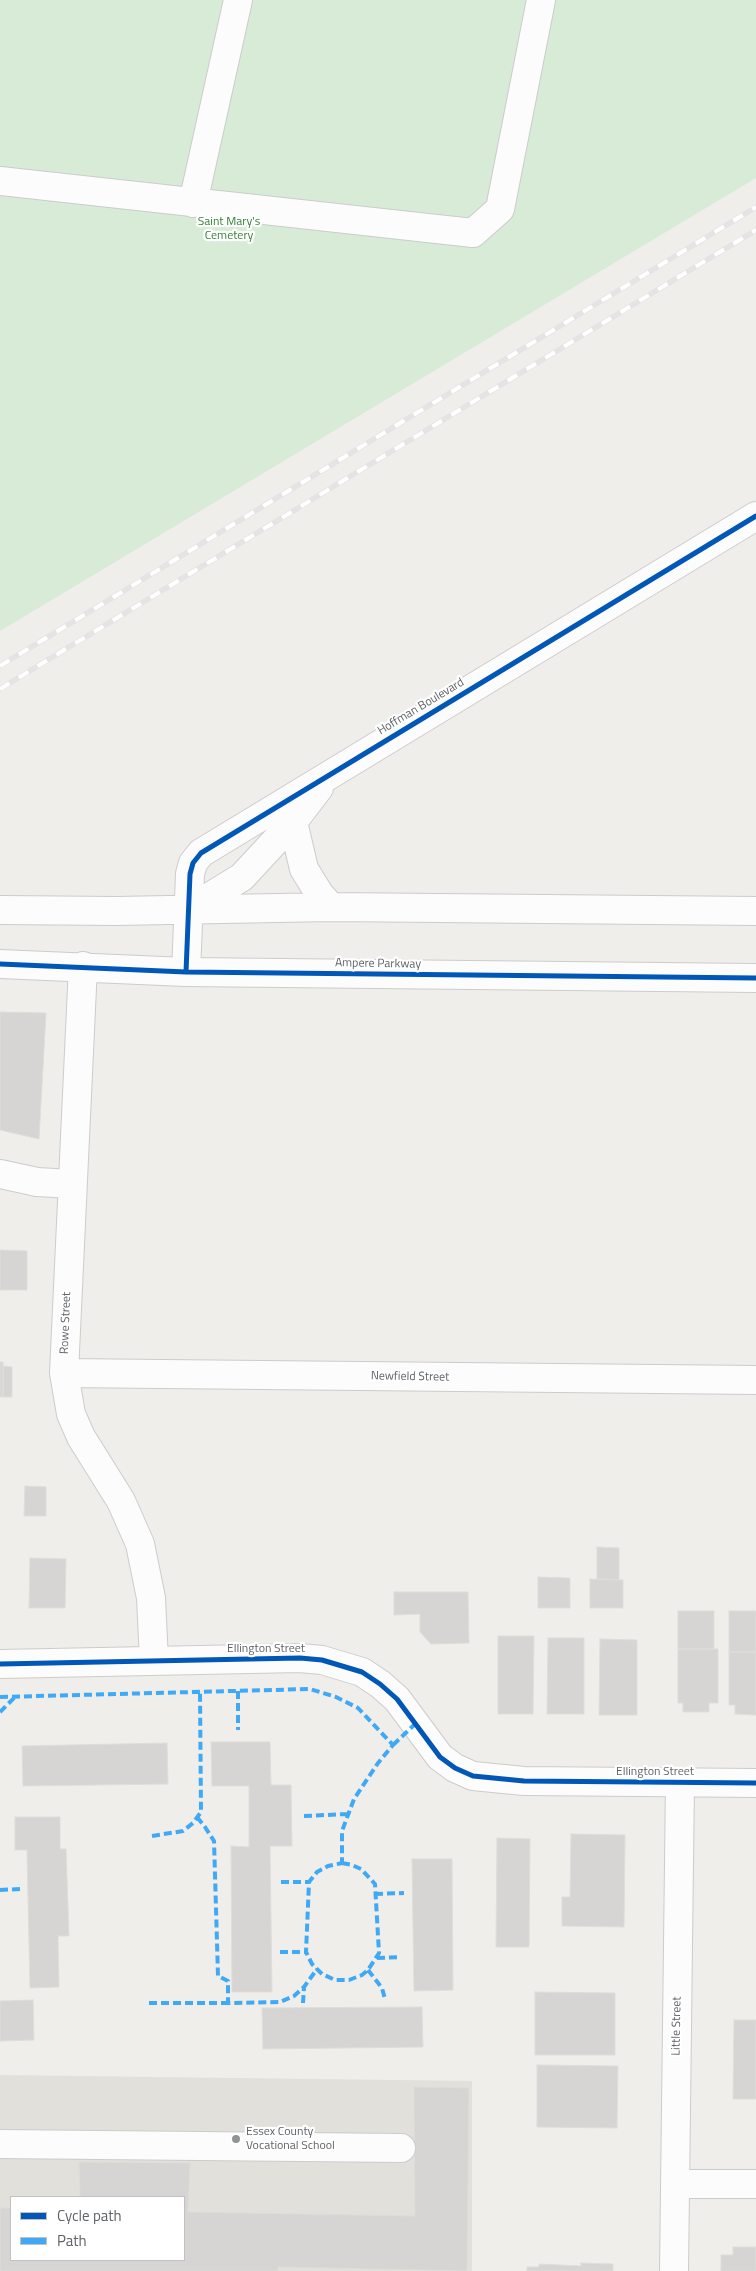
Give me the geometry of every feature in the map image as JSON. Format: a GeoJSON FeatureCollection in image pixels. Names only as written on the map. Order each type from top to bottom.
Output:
{"type":"FeatureCollection","features":[{"type":"Feature","properties":{"kind":"street"},"geometry":{"type":"LineString","coordinates":[[193,203],[238,0]]}},
{"type":"Feature","properties":{"kind":"street"},"geometry":{"type":"LineString","coordinates":[[0,181],[473,233],[500,209],[541,0]]}},
{"type":"Feature","properties":{"kind":"street","name":"Hoffman Boulevard"},"geometry":{"type":"LineString","coordinates":[[186,972],[190,874],[194,863],[201,853],[756,516]]}},
{"type":"Feature","properties":{"kind":"street","name":"Hoffman Boulevard"},"geometry":{"type":"LineString","coordinates":[[188,910],[242,877],[293,822],[329,775]]}},
{"type":"Feature","properties":{"kind":"street"},"geometry":{"type":"LineString","coordinates":[[293,822],[304,869],[320,895],[331,907]]}},
{"type":"Feature","properties":{"kind":"street"},"geometry":{"type":"LineString","coordinates":[[0,910],[188,910],[331,907],[756,912]]}},
{"type":"Feature","properties":{"kind":"street","name":"Ampere Parkway"},"geometry":{"type":"LineString","coordinates":[[0,964],[83,966],[186,972],[756,978]]}},
{"type":"Feature","properties":{"kind":"street","name":"Rowe Street"},"geometry":{"type":"LineString","coordinates":[[83,966],[64,1373],[71,1414],[81,1437],[122,1501],[140,1544],[151,1598],[154,1660]]}},
{"type":"Feature","properties":{"kind":"street"},"geometry":{"type":"LineString","coordinates":[[0,1174],[37,1182],[72,1184]]}},
{"type":"Feature","properties":{"kind":"street","name":"Newfield Street"},"geometry":{"type":"LineString","coordinates":[[64,1373],[756,1380]]}},
{"type":"Feature","properties":{"kind":"street","name":"Ellington Street"},"geometry":{"type":"LineString","coordinates":[[0,1664],[300,1658],[322,1660],[362,1672],[380,1684],[397,1699],[440,1757],[455,1768],[473,1776],[524,1781],[756,1782]]}},
{"type":"Feature","properties":{"kind":"street","name":"Little Street"},"geometry":{"type":"LineString","coordinates":[[674,2271],[680,1782]]}},
{"type":"Feature","properties":{"kind":"street"},"geometry":{"type":"LineString","coordinates":[[0,2144],[401,2148]]}},
{"type":"Feature","properties":{"kind":"street"},"geometry":{"type":"LineString","coordinates":[[675,2184],[756,2184]]}},
{"type":"Feature","properties":{"kind":"shaded area","name":"Essex County Vocational School"},"geometry":{"type":"Polygon","coordinates":[[[0,2075],[472,2081],[472,2271],[0,2271],[0,2075]]]}},
{"type":"Feature","properties":{"kind":"green space","name":"Saint Mary's Cemetery"},"geometry":{"type":"Polygon","coordinates":[[[0,0],[756,0],[756,178],[0,631],[0,0]]]}},
{"type":"Feature","properties":{"kind":"building"},"geometry":{"type":"Polygon","coordinates":[[[0,1012],[46,1013],[39,1139],[0,1130],[0,1012]]]}},
{"type":"Feature","properties":{"kind":"building"},"geometry":{"type":"Polygon","coordinates":[[[0,1250],[27,1251],[27,1290],[0,1290],[0,1250]]]}},
{"type":"Feature","properties":{"kind":"building"},"geometry":{"type":"Polygon","coordinates":[[[0,1362],[3,1362],[3,1397],[0,1397],[0,1362]]]}},
{"type":"Feature","properties":{"kind":"building"},"geometry":{"type":"Polygon","coordinates":[[[3,1366],[12,1367],[12,1397],[3,1397],[3,1366]]]}},
{"type":"Feature","properties":{"kind":"building"},"geometry":{"type":"Polygon","coordinates":[[[25,1486],[46,1487],[46,1516],[24,1516],[25,1486]]]}},
{"type":"Feature","properties":{"kind":"building"},"geometry":{"type":"Polygon","coordinates":[[[597,1547],[619,1548],[619,1580],[597,1579],[597,1547]]]}},
{"type":"Feature","properties":{"kind":"building"},"geometry":{"type":"Polygon","coordinates":[[[30,1558],[66,1559],[65,1608],[29,1608],[30,1558]]]}},
{"type":"Feature","properties":{"kind":"building"},"geometry":{"type":"Polygon","coordinates":[[[538,1577],[570,1578],[570,1608],[538,1608],[538,1577]]]}},
{"type":"Feature","properties":{"kind":"building"},"geometry":{"type":"Polygon","coordinates":[[[590,1579],[623,1580],[623,1608],[590,1608],[590,1579]]]}},
{"type":"Feature","properties":{"kind":"building"},"geometry":{"type":"Polygon","coordinates":[[[394,1592],[468,1592],[469,1643],[431,1644],[420,1632],[420,1614],[394,1615],[394,1592]]]}},
{"type":"Feature","properties":{"kind":"building"},"geometry":{"type":"Polygon","coordinates":[[[678,1611],[714,1611],[714,1649],[678,1649],[678,1611]]]}},
{"type":"Feature","properties":{"kind":"building"},"geometry":{"type":"Polygon","coordinates":[[[729,1611],[756,1611],[756,1652],[729,1652],[729,1611]]]}},
{"type":"Feature","properties":{"kind":"building"},"geometry":{"type":"Polygon","coordinates":[[[498,1636],[534,1636],[533,1714],[498,1714],[498,1636]]]}},
{"type":"Feature","properties":{"kind":"building"},"geometry":{"type":"Polygon","coordinates":[[[548,1638],[584,1638],[584,1714],[547,1714],[548,1638]]]}},
{"type":"Feature","properties":{"kind":"building"},"geometry":{"type":"Polygon","coordinates":[[[600,1639],[637,1640],[637,1715],[599,1715],[600,1639]]]}},
{"type":"Feature","properties":{"kind":"building"},"geometry":{"type":"Polygon","coordinates":[[[678,1649],[718,1649],[718,1703],[709,1703],[709,1712],[683,1712],[683,1703],[678,1703],[678,1649]]]}},
{"type":"Feature","properties":{"kind":"building"},"geometry":{"type":"Polygon","coordinates":[[[729,1652],[756,1652],[756,1715],[735,1714],[735,1705],[729,1705],[729,1652]]]}},
{"type":"Feature","properties":{"kind":"building"},"geometry":{"type":"Polygon","coordinates":[[[211,1742],[270,1742],[271,1785],[291,1785],[292,1846],[270,1846],[272,1992],[232,1992],[231,1846],[249,1847],[249,1786],[212,1786],[211,1742]]]}},
{"type":"Feature","properties":{"kind":"building"},"geometry":{"type":"Polygon","coordinates":[[[167,1743],[168,1784],[23,1786],[22,1746],[167,1743]]]}},
{"type":"Feature","properties":{"kind":"building"},"geometry":{"type":"Polygon","coordinates":[[[15,1817],[60,1817],[60,1849],[66,1849],[69,1936],[58,1936],[59,1987],[30,1988],[27,1850],[15,1850],[15,1817]]]}},
{"type":"Feature","properties":{"kind":"building"},"geometry":{"type":"Polygon","coordinates":[[[571,1834],[625,1835],[624,1927],[562,1926],[562,1897],[570,1897],[571,1834]]]}},
{"type":"Feature","properties":{"kind":"building"},"geometry":{"type":"Polygon","coordinates":[[[497,1838],[530,1839],[529,1947],[496,1947],[497,1838]]]}},
{"type":"Feature","properties":{"kind":"building"},"geometry":{"type":"Polygon","coordinates":[[[412,1859],[452,1859],[453,1990],[414,1991],[412,1859]]]}},
{"type":"Feature","properties":{"kind":"building"},"geometry":{"type":"Polygon","coordinates":[[[535,1992],[615,1993],[615,2055],[535,2055],[535,1992]]]}},
{"type":"Feature","properties":{"kind":"building"},"geometry":{"type":"Polygon","coordinates":[[[33,2000],[34,2040],[0,2041],[0,2001],[33,2000]]]}},
{"type":"Feature","properties":{"kind":"building"},"geometry":{"type":"Polygon","coordinates":[[[422,2007],[423,2047],[263,2049],[262,2008],[422,2007]]]}},
{"type":"Feature","properties":{"kind":"building"},"geometry":{"type":"Polygon","coordinates":[[[734,2020],[756,2020],[756,2099],[733,2099],[734,2020]]]}},
{"type":"Feature","properties":{"kind":"building"},"geometry":{"type":"Polygon","coordinates":[[[537,2065],[618,2066],[617,2128],[537,2127],[537,2065]]]}},
{"type":"Feature","properties":{"kind":"building"},"geometry":{"type":"Polygon","coordinates":[[[414,2087],[469,2088],[467,2271],[278,2267],[278,2271],[0,2271],[0,2208],[10,2208],[10,2261],[185,2261],[185,2196],[80,2196],[79,2162],[190,2163],[188,2212],[415,2216],[414,2087]]]}},
{"type":"Feature","properties":{"kind":"building"},"geometry":{"type":"Polygon","coordinates":[[[733,2247],[756,2247],[756,2271],[721,2271],[721,2255],[733,2255],[733,2247]]]}},
{"type":"Feature","properties":{"kind":"building"},"geometry":{"type":"Polygon","coordinates":[[[581,2263],[613,2264],[613,2271],[527,2271],[527,2267],[539,2267],[539,2264],[581,2266],[581,2263]]]}},
{"type":"Feature","properties":{"kind":"railway"},"geometry":{"type":"LineString","coordinates":[[0,666],[756,207]]}},
{"type":"Feature","properties":{"kind":"railway"},"geometry":{"type":"LineString","coordinates":[[0,689],[756,230]]}},
{"type":"Feature","properties":{"kind":"marked path"},"geometry":{"type":"LineString","coordinates":[[0,1697],[310,1689],[336,1697],[358,1708],[393,1745],[378,1763],[354,1799],[342,1831],[342,1863]]}},
{"type":"Feature","properties":{"kind":"marked path"},"geometry":{"type":"LineString","coordinates":[[238,1691],[238,1730]]}},
{"type":"Feature","properties":{"kind":"marked path"},"geometry":{"type":"LineString","coordinates":[[152,1836],[183,1831],[193,1823],[201,1812],[200,1692]]}},
{"type":"Feature","properties":{"kind":"marked path"},"geometry":{"type":"LineString","coordinates":[[0,1712],[16,1696]]}},
{"type":"Feature","properties":{"kind":"marked path"},"geometry":{"type":"LineString","coordinates":[[393,1745],[415,1724]]}},
{"type":"Feature","properties":{"kind":"marked path"},"geometry":{"type":"LineString","coordinates":[[304,1816],[348,1814]]}},
{"type":"Feature","properties":{"kind":"marked path"},"geometry":{"type":"LineString","coordinates":[[197,1817],[214,1841],[218,1976],[228,1981],[228,2003],[280,2002],[294,1996],[304,1987],[317,1969]]}},
{"type":"Feature","properties":{"kind":"marked path"},"geometry":{"type":"LineString","coordinates":[[342,1863],[361,1869],[375,1884],[379,1953],[368,1970],[362,1975],[349,1980],[335,1980],[322,1974],[312,1964],[306,1952],[309,1882],[317,1872],[328,1866],[342,1863]]}},
{"type":"Feature","properties":{"kind":"marked path"},"geometry":{"type":"LineString","coordinates":[[281,1882],[309,1882]]}},
{"type":"Feature","properties":{"kind":"marked path"},"geometry":{"type":"LineString","coordinates":[[0,1890],[21,1889]]}},
{"type":"Feature","properties":{"kind":"marked path"},"geometry":{"type":"LineString","coordinates":[[375,1894],[404,1893]]}},
{"type":"Feature","properties":{"kind":"marked path"},"geometry":{"type":"LineString","coordinates":[[280,1952],[306,1952]]}},
{"type":"Feature","properties":{"kind":"marked path"},"geometry":{"type":"LineString","coordinates":[[377,1958],[401,1957]]}},
{"type":"Feature","properties":{"kind":"marked path"},"geometry":{"type":"LineString","coordinates":[[368,1970],[382,1988],[385,1999]]}},
{"type":"Feature","properties":{"kind":"marked path"},"geometry":{"type":"LineString","coordinates":[[303,2003],[304,1987]]}},
{"type":"Feature","properties":{"kind":"marked path"},"geometry":{"type":"LineString","coordinates":[[149,2003],[228,2003]]}},
{"type":"Feature","properties":{"kind":"cycle path"},"geometry":{"type":"LineString","coordinates":[[186,972],[190,874],[193,863],[201,853],[756,516]]}},
{"type":"Feature","properties":{"kind":"cycle path"},"geometry":{"type":"LineString","coordinates":[[0,964],[186,972],[756,978]]}},
{"type":"Feature","properties":{"kind":"cycle path"},"geometry":{"type":"LineString","coordinates":[[0,1664],[300,1658],[322,1660],[362,1672],[380,1684],[397,1699],[440,1757],[455,1768],[473,1776],[524,1781],[756,1783]]}},
{"type":"Feature","properties":{"kind":"place","name":"Essex County Vocational School"},"geometry":{"type":"Point","coordinates":[236,2139]}}]}
